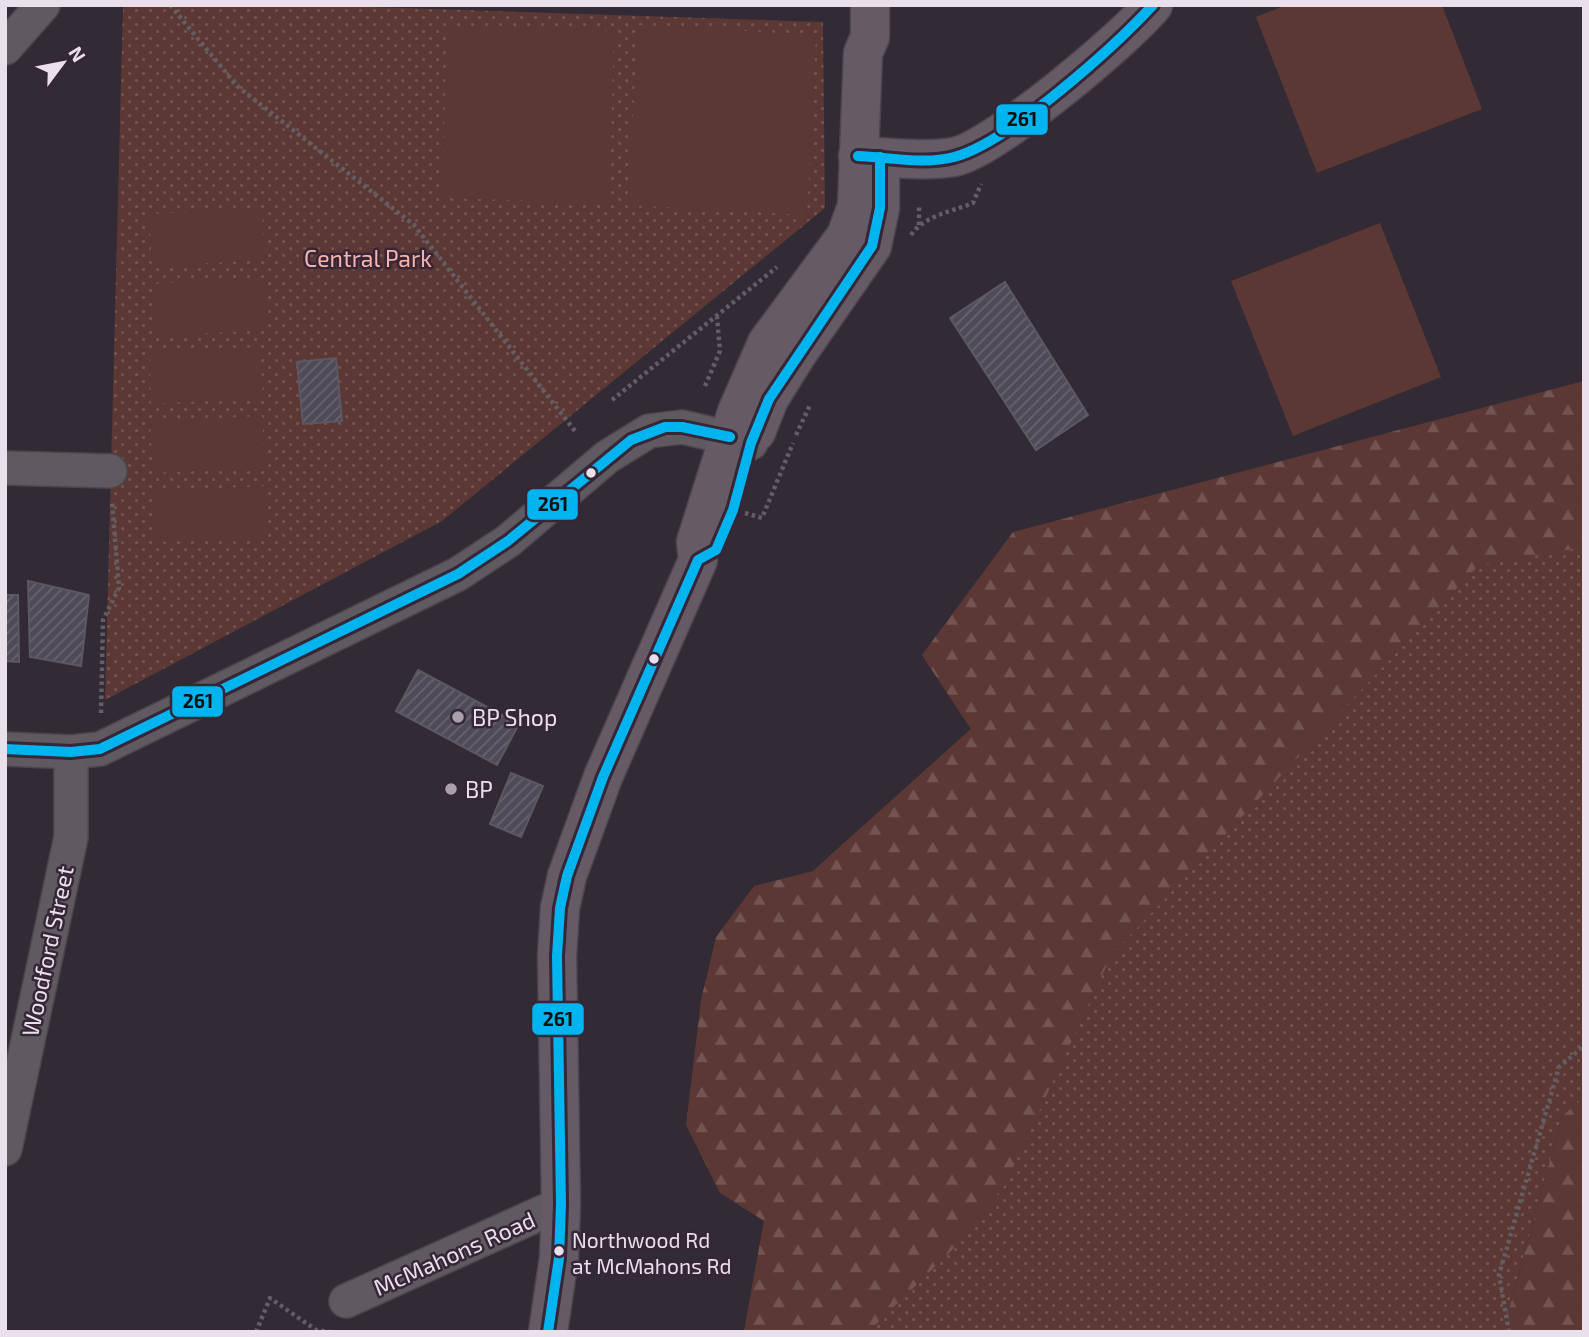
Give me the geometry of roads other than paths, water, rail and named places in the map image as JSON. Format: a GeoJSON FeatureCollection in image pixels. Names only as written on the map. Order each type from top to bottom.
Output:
{"type":"FeatureCollection","features":[{"type":"Feature","properties":{"kind":"main road"},"geometry":{"type":"LineString","coordinates":[[869,156],[955,157],[985,144],[1085,67],[1142,19],[1153,5]]}},
{"type":"Feature","properties":{"kind":"main road"},"geometry":{"type":"LineString","coordinates":[[548,1332],[559,1258],[562,1204],[557,956],[560,908],[567,876],[603,778],[698,561],[696,541],[740,440],[872,246],[880,208],[869,156],[880,55],[870,21]]}},
{"type":"Feature","properties":{"kind":"street"},"geometry":{"type":"LineString","coordinates":[[5,48],[43,5]]}},
{"type":"Feature","properties":{"kind":"street"},"geometry":{"type":"LineString","coordinates":[[5,750],[86,751],[466,569],[508,541],[631,440],[664,427],[682,426],[740,440]]}},
{"type":"Feature","properties":{"kind":"street"},"geometry":{"type":"LineString","coordinates":[[5,468],[110,471]]}},
{"type":"Feature","properties":{"kind":"street","name":"Woodford Street"},"geometry":{"type":"LineString","coordinates":[[5,1149],[71,837],[86,751]]}},
{"type":"Feature","properties":{"kind":"street","name":"McMahons Road"},"geometry":{"type":"LineString","coordinates":[[346,1301],[562,1204]]}},
{"type":"Feature","properties":{"kind":"place","name":"BP Shop"},"geometry":{"type":"Point","coordinates":[458,717]}},
{"type":"Feature","properties":{"kind":"place","name":"BP"},"geometry":{"type":"Point","coordinates":[451,789]}},
{"type":"Feature","properties":{"kind":"place","name":"Northwood Rd at McMahons Rd"},"geometry":{"type":"Point","coordinates":[559,1251]}},
{"type":"Feature","properties":{"kind":"park label","name":"Central Park"},"geometry":{"type":"Point","coordinates":[368,258]}}]}
